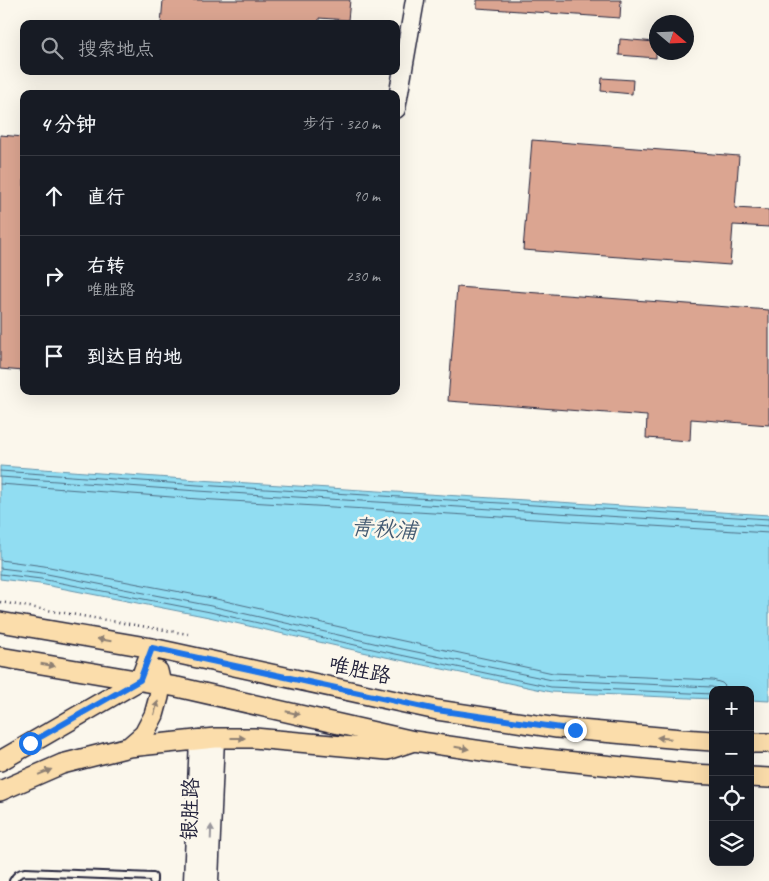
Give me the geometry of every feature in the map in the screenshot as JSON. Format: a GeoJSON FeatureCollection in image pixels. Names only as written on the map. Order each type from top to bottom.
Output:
{"type":"FeatureCollection","features":[{"type":"Feature","properties":{"kind":"main road","name":"唯胜路"},"geometry":{"type":"LineString","coordinates":[[0,622],[152,648],[437,710],[557,728],[709,741]]}},
{"type":"Feature","properties":{"kind":"main road"},"geometry":{"type":"LineString","coordinates":[[0,761],[140,680],[152,648]]}},
{"type":"Feature","properties":{"kind":"main road"},"geometry":{"type":"LineString","coordinates":[[129,747],[144,734],[154,715],[159,697],[160,684],[152,648]]}},
{"type":"Feature","properties":{"kind":"main road"},"geometry":{"type":"LineString","coordinates":[[0,656],[160,684],[414,741],[517,756],[709,775]]}},
{"type":"Feature","properties":{"kind":"main road"},"geometry":{"type":"LineString","coordinates":[[0,791],[62,764],[129,747],[207,739],[254,738],[387,750],[414,741]]}},
{"type":"Feature","properties":{"kind":"main road"},"geometry":{"type":"LineString","coordinates":[[754,742],[769,744]]}},
{"type":"Feature","properties":{"kind":"main road"},"geometry":{"type":"LineString","coordinates":[[754,777],[769,778]]}},
{"type":"Feature","properties":{"kind":"street"},"geometry":{"type":"LineString","coordinates":[[399,90],[415,0]]}},
{"type":"Feature","properties":{"kind":"street","name":"银胜路"},"geometry":{"type":"LineString","coordinates":[[193,881],[207,739]]}},
{"type":"Feature","properties":{"kind":"street","name":"银胜路"},"geometry":{"type":"LineString","coordinates":[[207,739],[209,881]]}},
{"type":"Feature","properties":{"kind":"lane"},"geometry":{"type":"LineString","coordinates":[[13,881],[20,873],[26,872],[153,876],[153,881]]}},
{"type":"Feature","properties":{"kind":"path"},"geometry":{"type":"LineString","coordinates":[[0,602],[188,634]]}},
{"type":"Feature","properties":{"kind":"water","name":"青秋浦"},"geometry":{"type":"Polygon","coordinates":[[[0,466],[769,515],[769,701],[754,700],[754,686],[709,686],[709,699],[551,692],[209,617],[40,584],[0,579],[0,466]]]}},
{"type":"Feature","properties":{"kind":"building"},"geometry":{"type":"Polygon","coordinates":[[[163,0],[350,0],[348,20],[319,18],[319,20],[161,20],[163,0]]]}},
{"type":"Feature","properties":{"kind":"building"},"geometry":{"type":"Polygon","coordinates":[[[477,0],[621,0],[620,18],[477,8],[477,0]]]}},
{"type":"Feature","properties":{"kind":"building"},"geometry":{"type":"Polygon","coordinates":[[[620,39],[649,41],[649,57],[619,55],[620,39]]]}},
{"type":"Feature","properties":{"kind":"building"},"geometry":{"type":"Polygon","coordinates":[[[602,78],[633,80],[632,94],[601,91],[602,78]]]}},
{"type":"Feature","properties":{"kind":"building"},"geometry":{"type":"Polygon","coordinates":[[[0,135],[20,137],[20,371],[0,369],[0,135]]]}},
{"type":"Feature","properties":{"kind":"building"},"geometry":{"type":"Polygon","coordinates":[[[532,140],[739,156],[735,208],[769,210],[769,227],[733,225],[730,265],[523,250],[532,140]]]}},
{"type":"Feature","properties":{"kind":"building"},"geometry":{"type":"Polygon","coordinates":[[[457,287],[769,310],[769,425],[691,419],[690,441],[646,438],[647,416],[448,401],[457,287]]]}},
{"type":"Feature","properties":{"kind":"route"},"geometry":{"type":"LineString","coordinates":[[30,743],[140,680],[152,648],[437,710],[575,730]]}}]}
